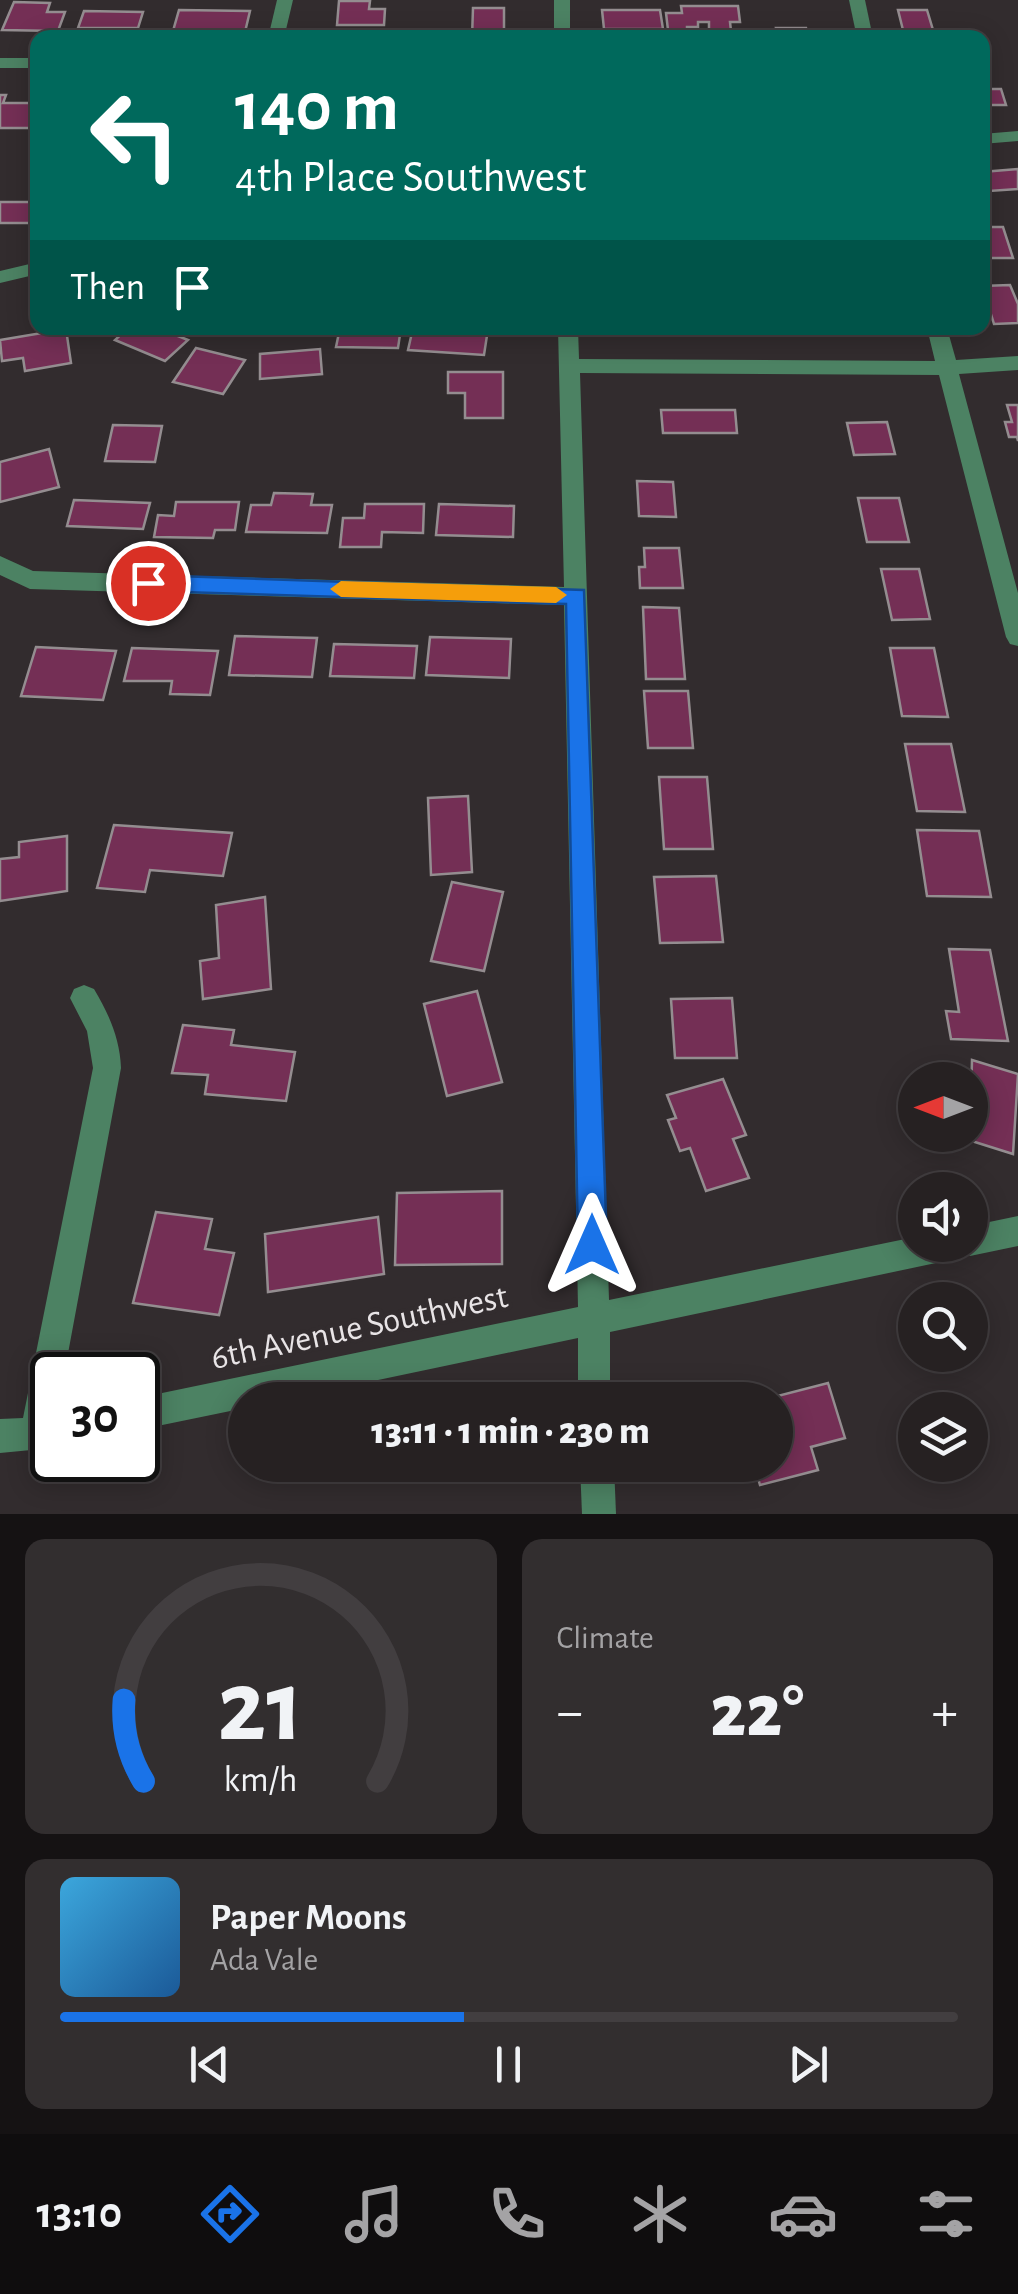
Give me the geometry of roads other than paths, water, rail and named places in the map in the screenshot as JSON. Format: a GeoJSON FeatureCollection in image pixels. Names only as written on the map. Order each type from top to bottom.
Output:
{"type":"FeatureCollection","features":[{"type":"Feature","properties":{"kind":"street"},"geometry":{"type":"LineString","coordinates":[[278,30],[285,0]]}},
{"type":"Feature","properties":{"kind":"street"},"geometry":{"type":"LineString","coordinates":[[562,0],[562,30]]}},
{"type":"Feature","properties":{"kind":"street"},"geometry":{"type":"LineString","coordinates":[[857,0],[863,30]]}},
{"type":"Feature","properties":{"kind":"street"},"geometry":{"type":"LineString","coordinates":[[0,62],[30,63]]}},
{"type":"Feature","properties":{"kind":"street"},"geometry":{"type":"LineString","coordinates":[[990,138],[1018,136]]}},
{"type":"Feature","properties":{"kind":"street"},"geometry":{"type":"LineString","coordinates":[[0,277],[30,270]]}},
{"type":"Feature","properties":{"kind":"street"},"geometry":{"type":"LineString","coordinates":[[568,335],[593,1208],[593,1382]]}},
{"type":"Feature","properties":{"kind":"street"},"geometry":{"type":"LineString","coordinates":[[939,335],[1018,636]]}},
{"type":"Feature","properties":{"kind":"street"},"geometry":{"type":"LineString","coordinates":[[568,366],[947,368],[1018,363]]}},
{"type":"Feature","properties":{"kind":"street"},"geometry":{"type":"LineString","coordinates":[[0,565],[30,580],[577,596]]}},
{"type":"Feature","properties":{"kind":"street"},"geometry":{"type":"LineString","coordinates":[[58,1352],[107,1068],[102,1028],[84,998]]}},
{"type":"Feature","properties":{"kind":"street"},"geometry":{"type":"LineString","coordinates":[[988,1237],[1018,1231]]}},
{"type":"Feature","properties":{"kind":"street","name":"6th Avenue Southwest"},"geometry":{"type":"LineString","coordinates":[[160,1409],[898,1256]]}},
{"type":"Feature","properties":{"kind":"street"},"geometry":{"type":"LineString","coordinates":[[0,1436],[30,1435]]}},
{"type":"Feature","properties":{"kind":"street"},"geometry":{"type":"LineString","coordinates":[[598,1482],[599,1514]]}}]}
